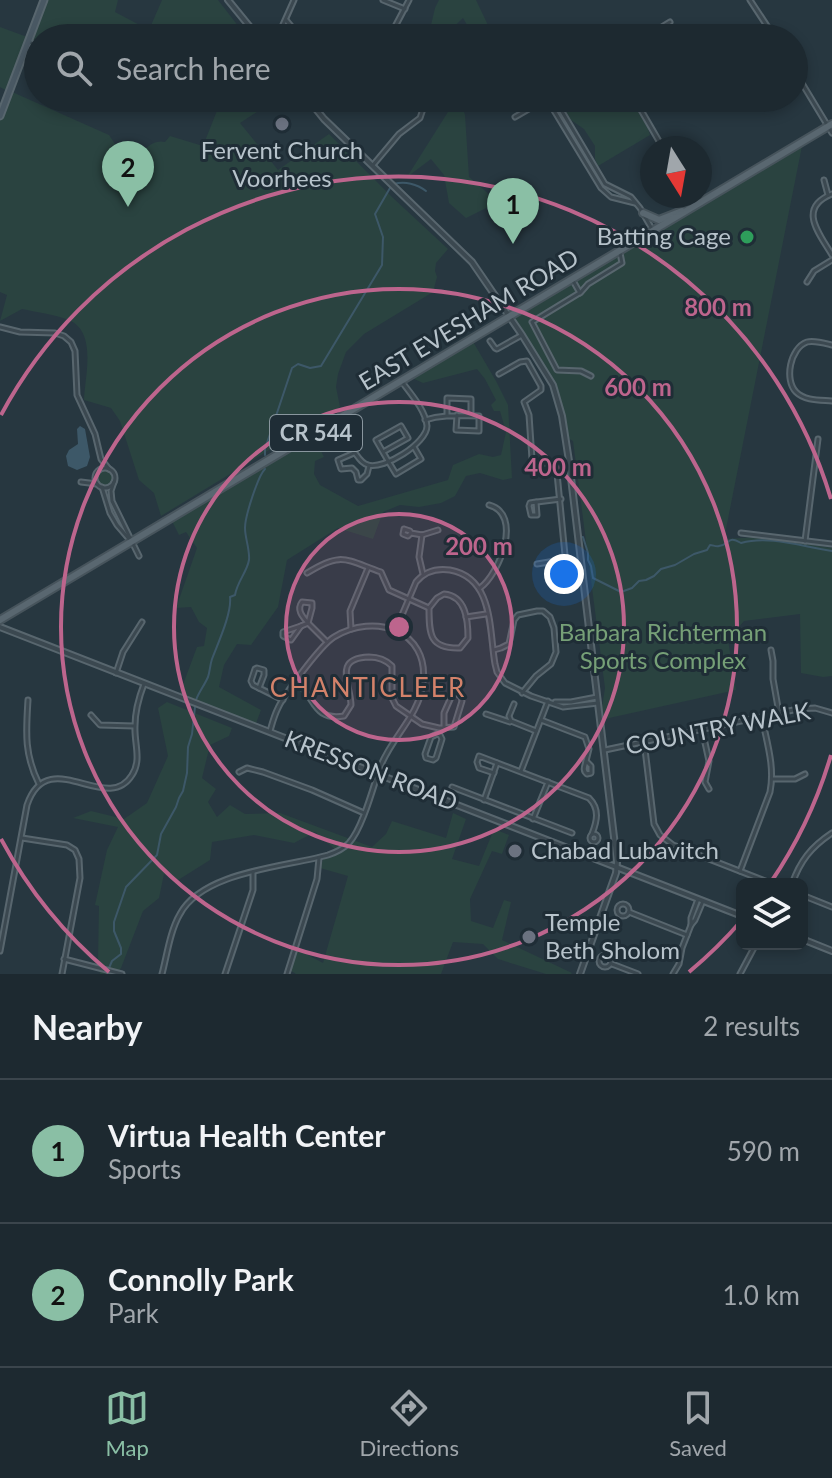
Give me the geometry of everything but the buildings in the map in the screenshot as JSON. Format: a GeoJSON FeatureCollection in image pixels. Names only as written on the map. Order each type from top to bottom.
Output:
{"type":"FeatureCollection","features":[{"type":"Feature","properties":{"kind":"main road"},"geometry":{"type":"LineString","coordinates":[[35,24],[44,0]]}},
{"type":"Feature","properties":{"kind":"main road"},"geometry":{"type":"LineString","coordinates":[[0,116],[24,55]]}},
{"type":"Feature","properties":{"kind":"main road","name":"EAST EVESHAM ROAD"},"geometry":{"type":"LineString","coordinates":[[712,196],[831,128]]}},
{"type":"Feature","properties":{"kind":"main road"},"geometry":{"type":"LineString","coordinates":[[643,213],[659,220],[692,208]]}},
{"type":"Feature","properties":{"kind":"main road","name":"EAST EVESHAM ROAD"},"geometry":{"type":"LineString","coordinates":[[0,620],[692,208]]}},
{"type":"Feature","properties":{"kind":"street"},"geometry":{"type":"LineString","coordinates":[[228,0],[248,24]]}},
{"type":"Feature","properties":{"kind":"street"},"geometry":{"type":"LineString","coordinates":[[284,24],[294,0]]}},
{"type":"Feature","properties":{"kind":"street"},"geometry":{"type":"LineString","coordinates":[[383,0],[405,9]]}},
{"type":"Feature","properties":{"kind":"street"},"geometry":{"type":"LineString","coordinates":[[397,24],[409,0]]}},
{"type":"Feature","properties":{"kind":"street"},"geometry":{"type":"LineString","coordinates":[[750,0],[766,24]]}},
{"type":"Feature","properties":{"kind":"street"},"geometry":{"type":"LineString","coordinates":[[286,20],[289,24]]}},
{"type":"Feature","properties":{"kind":"street"},"geometry":{"type":"LineString","coordinates":[[808,92],[831,128]]}},
{"type":"Feature","properties":{"kind":"street"},"geometry":{"type":"LineString","coordinates":[[318,112],[472,262],[546,372],[558,397],[569,461],[616,868],[580,974]]}},
{"type":"Feature","properties":{"kind":"street"},"geometry":{"type":"LineString","coordinates":[[373,165],[399,134],[420,118],[422,112]]}},
{"type":"Feature","properties":{"kind":"street"},"geometry":{"type":"LineString","coordinates":[[515,117],[524,112]]}},
{"type":"Feature","properties":{"kind":"street"},"geometry":{"type":"LineString","coordinates":[[556,112],[601,188],[616,199],[635,203]]}},
{"type":"Feature","properties":{"kind":"street"},"geometry":{"type":"LineString","coordinates":[[560,112],[605,184],[631,197],[653,231]]}},
{"type":"Feature","properties":{"kind":"street"},"geometry":{"type":"LineString","coordinates":[[642,112],[656,136]]}},
{"type":"Feature","properties":{"kind":"street"},"geometry":{"type":"LineString","coordinates":[[563,127],[569,124]]}},
{"type":"Feature","properties":{"kind":"street"},"geometry":{"type":"LineString","coordinates":[[582,158],[588,155]]}},
{"type":"Feature","properties":{"kind":"street"},"geometry":{"type":"LineString","coordinates":[[807,282],[814,271],[832,258],[815,227],[813,215],[816,206],[830,194],[824,180]]}},
{"type":"Feature","properties":{"kind":"street"},"geometry":{"type":"LineString","coordinates":[[591,376],[581,371],[557,370],[532,322],[622,263],[619,252]]}},
{"type":"Feature","properties":{"kind":"street"},"geometry":{"type":"LineString","coordinates":[[572,279],[580,293]]}},
{"type":"Feature","properties":{"kind":"street"},"geometry":{"type":"LineString","coordinates":[[0,327],[20,332],[55,333],[71,342],[75,351],[77,395],[95,434],[103,463],[115,474],[112,501],[139,556]]}},
{"type":"Feature","properties":{"kind":"street"},"geometry":{"type":"LineString","coordinates":[[490,341],[497,349],[522,335]]}},
{"type":"Feature","properties":{"kind":"street"},"geometry":{"type":"LineString","coordinates":[[832,345],[811,342],[799,347],[793,357],[790,378],[792,387],[803,397],[832,401]]}},
{"type":"Feature","properties":{"kind":"street"},"geometry":{"type":"LineString","coordinates":[[499,374],[527,361],[541,386],[541,390],[524,402],[529,415],[532,459],[535,464],[569,461]]}},
{"type":"Feature","properties":{"kind":"street"},"geometry":{"type":"LineString","coordinates":[[335,422],[346,443],[369,466],[388,462],[414,447],[424,436],[425,420],[402,382]]}},
{"type":"Feature","properties":{"kind":"street"},"geometry":{"type":"LineString","coordinates":[[447,415],[447,398],[471,399],[471,416]]}},
{"type":"Feature","properties":{"kind":"street"},"geometry":{"type":"LineString","coordinates":[[425,420],[447,415],[457,415],[479,416],[479,431],[456,430],[457,415]]}},
{"type":"Feature","properties":{"kind":"street"},"geometry":{"type":"LineString","coordinates":[[383,452],[408,438],[401,426],[376,440],[388,462],[396,474],[421,459],[414,447]]}},
{"type":"Feature","properties":{"kind":"street"},"geometry":{"type":"LineString","coordinates":[[805,541],[818,439]]}},
{"type":"Feature","properties":{"kind":"street"},"geometry":{"type":"LineString","coordinates":[[354,453],[338,460],[341,469],[352,468],[361,480],[369,466]]}},
{"type":"Feature","properties":{"kind":"street"},"geometry":{"type":"LineString","coordinates":[[100,455],[95,478],[110,513],[132,542]]}},
{"type":"Feature","properties":{"kind":"street"},"geometry":{"type":"LineString","coordinates":[[537,564],[561,560],[565,555],[556,463]]}},
{"type":"Feature","properties":{"kind":"street"},"geometry":{"type":"LineString","coordinates":[[98,471],[109,469]]}},
{"type":"Feature","properties":{"kind":"street"},"geometry":{"type":"LineString","coordinates":[[81,482],[109,487],[114,482]]}},
{"type":"Feature","properties":{"kind":"street"},"geometry":{"type":"LineString","coordinates":[[536,502],[561,499]]}},
{"type":"Feature","properties":{"kind":"street"},"geometry":{"type":"LineString","coordinates":[[480,588],[489,578],[507,544],[503,513],[489,505]]}},
{"type":"Feature","properties":{"kind":"street"},"geometry":{"type":"LineString","coordinates":[[411,533],[422,535],[438,530]]}},
{"type":"Feature","properties":{"kind":"street"},"geometry":{"type":"LineString","coordinates":[[741,533],[832,544]]}},
{"type":"Feature","properties":{"kind":"street"},"geometry":{"type":"LineString","coordinates":[[422,535],[419,557],[423,574]]}},
{"type":"Feature","properties":{"kind":"street"},"geometry":{"type":"LineString","coordinates":[[307,573],[325,562],[341,559],[381,572],[392,592],[429,608]]}},
{"type":"Feature","properties":{"kind":"street"},"geometry":{"type":"LineString","coordinates":[[351,629],[350,611],[368,568]]}},
{"type":"Feature","properties":{"kind":"street"},"geometry":{"type":"LineString","coordinates":[[396,629],[416,582],[423,574],[438,569],[455,571],[480,588],[484,595],[495,664],[500,677],[510,687],[550,701],[598,700]]}},
{"type":"Feature","properties":{"kind":"street"},"geometry":{"type":"LineString","coordinates":[[449,594],[462,604],[467,641],[460,648],[441,646],[433,639],[429,608],[440,596],[449,594]]}},
{"type":"Feature","properties":{"kind":"street"},"geometry":{"type":"LineString","coordinates":[[308,623],[312,603],[302,602],[301,613],[308,623],[327,642]]}},
{"type":"Feature","properties":{"kind":"street"},"geometry":{"type":"LineString","coordinates":[[492,650],[509,644],[518,615],[543,611],[550,617],[556,652],[551,664],[522,693]]}},
{"type":"Feature","properties":{"kind":"street"},"geometry":{"type":"LineString","coordinates":[[466,617],[488,613]]}},
{"type":"Feature","properties":{"kind":"street"},"geometry":{"type":"LineString","coordinates":[[116,673],[123,652],[142,622]]}},
{"type":"Feature","properties":{"kind":"street"},"geometry":{"type":"LineString","coordinates":[[301,626],[308,623]]}},
{"type":"Feature","properties":{"kind":"street"},"geometry":{"type":"LineString","coordinates":[[162,974],[176,923],[181,912],[198,893],[253,872],[339,852],[352,840],[392,742],[410,717],[423,684],[423,668],[415,646],[396,629],[368,626],[351,629],[327,642],[283,700],[270,731]]}},
{"type":"Feature","properties":{"kind":"street","name":"KRESSON ROAD"},"geometry":{"type":"LineString","coordinates":[[0,627],[736,914]]}},
{"type":"Feature","properties":{"kind":"street"},"geometry":{"type":"LineString","coordinates":[[771,650],[779,713]]}},
{"type":"Feature","properties":{"kind":"street"},"geometry":{"type":"LineString","coordinates":[[296,682],[319,711],[334,717],[344,716],[351,701],[345,674],[348,665],[363,657],[384,659],[393,670],[392,698],[396,706],[422,724],[433,727],[444,727],[454,727],[461,697],[456,693],[452,695],[444,713],[444,727]]}},
{"type":"Feature","properties":{"kind":"street"},"geometry":{"type":"LineString","coordinates":[[259,688],[264,670],[257,668],[251,681],[253,685],[259,688],[283,700]]}},
{"type":"Feature","properties":{"kind":"street"},"geometry":{"type":"LineString","coordinates":[[0,951],[31,795],[39,784],[52,779],[102,788],[124,784],[133,775],[137,763],[134,726],[144,684]]}},
{"type":"Feature","properties":{"kind":"street"},"geometry":{"type":"LineString","coordinates":[[28,700],[27,751],[39,784]]}},
{"type":"Feature","properties":{"kind":"street"},"geometry":{"type":"LineString","coordinates":[[521,771],[550,701]]}},
{"type":"Feature","properties":{"kind":"street"},"geometry":{"type":"LineString","coordinates":[[513,723],[509,716],[514,704]]}},
{"type":"Feature","properties":{"kind":"street","name":"COUNTRY WALK"},"geometry":{"type":"LineString","coordinates":[[604,751],[807,708],[832,713]]}},
{"type":"Feature","properties":{"kind":"street"},"geometry":{"type":"LineString","coordinates":[[486,714],[536,731]]}},
{"type":"Feature","properties":{"kind":"street"},"geometry":{"type":"LineString","coordinates":[[91,715],[100,725],[134,726]]}},
{"type":"Feature","properties":{"kind":"street"},"geometry":{"type":"LineString","coordinates":[[740,871],[772,779],[762,716]]}},
{"type":"Feature","properties":{"kind":"street"},"geometry":{"type":"LineString","coordinates":[[541,720],[585,737],[589,749],[586,761]]}},
{"type":"Feature","properties":{"kind":"street"},"geometry":{"type":"LineString","coordinates":[[433,727],[434,735],[425,754],[426,758],[433,760],[442,739],[440,735],[434,735]]}},
{"type":"Feature","properties":{"kind":"street"},"geometry":{"type":"LineString","coordinates":[[702,729],[709,766],[705,782],[709,789]]}},
{"type":"Feature","properties":{"kind":"street"},"geometry":{"type":"LineString","coordinates":[[644,741],[652,817],[660,835],[673,845],[755,878]]}},
{"type":"Feature","properties":{"kind":"street"},"geometry":{"type":"LineString","coordinates":[[494,773],[479,768],[479,756],[586,797],[593,802],[597,818],[592,834]]}},
{"type":"Feature","properties":{"kind":"street"},"geometry":{"type":"LineString","coordinates":[[484,800],[497,763]]}},
{"type":"Feature","properties":{"kind":"street"},"geometry":{"type":"LineString","coordinates":[[239,772],[247,768],[263,772],[364,813]]}},
{"type":"Feature","properties":{"kind":"street"},"geometry":{"type":"LineString","coordinates":[[772,779],[795,779],[805,774]]}},
{"type":"Feature","properties":{"kind":"street"},"geometry":{"type":"LineString","coordinates":[[533,819],[548,782]]}},
{"type":"Feature","properties":{"kind":"street"},"geometry":{"type":"LineString","coordinates":[[452,787],[572,833]]}},
{"type":"Feature","properties":{"kind":"street"},"geometry":{"type":"LineString","coordinates":[[794,878],[800,862],[813,846],[832,833]]}},
{"type":"Feature","properties":{"kind":"street"},"geometry":{"type":"LineString","coordinates":[[22,838],[67,845],[75,850],[79,859],[80,878],[62,974]]}},
{"type":"Feature","properties":{"kind":"street"},"geometry":{"type":"LineString","coordinates":[[287,974],[317,879],[319,858]]}},
{"type":"Feature","properties":{"kind":"street"},"geometry":{"type":"LineString","coordinates":[[225,974],[253,890],[253,872]]}},
{"type":"Feature","properties":{"kind":"street"},"geometry":{"type":"LineString","coordinates":[[808,897],[832,907]]}},
{"type":"Feature","properties":{"kind":"street"},"geometry":{"type":"LineString","coordinates":[[673,974],[700,900]]}},
{"type":"Feature","properties":{"kind":"street"},"geometry":{"type":"LineString","coordinates":[[629,912],[687,935]]}},
{"type":"Feature","properties":{"kind":"street"},"geometry":{"type":"LineString","coordinates":[[808,941],[832,951]]}},
{"type":"Feature","properties":{"kind":"street"},"geometry":{"type":"LineString","coordinates":[[740,974],[754,950]]}},
{"type":"Feature","properties":{"kind":"street"},"geometry":{"type":"LineString","coordinates":[[64,959],[122,974]]}},
{"type":"Feature","properties":{"kind":"street"},"geometry":{"type":"LineString","coordinates":[[611,963],[638,974]]}},
{"type":"Feature","properties":{"kind":"green space"},"geometry":{"type":"Polygon","coordinates":[[[45,0],[118,0],[115,12],[138,24],[36,24],[45,0]]]}},
{"type":"Feature","properties":{"kind":"green space"},"geometry":{"type":"Polygon","coordinates":[[[162,0],[218,0],[237,24],[152,24],[162,0]]]}},
{"type":"Feature","properties":{"kind":"green space"},"geometry":{"type":"Polygon","coordinates":[[[439,0],[476,0],[487,24],[467,24],[463,18],[457,24],[431,24],[439,0]]]}},
{"type":"Feature","properties":{"kind":"green space"},"geometry":{"type":"Polygon","coordinates":[[[0,27],[24,36],[24,55],[10,91],[24,97],[24,112],[57,112],[109,135],[123,156],[137,159],[149,146],[165,142],[170,136],[203,146],[216,112],[257,112],[240,123],[278,170],[329,134],[448,249],[436,263],[437,277],[433,292],[364,334],[346,352],[336,387],[340,407],[161,516],[154,493],[139,480],[120,421],[111,408],[84,400],[86,342],[76,324],[61,317],[22,309],[0,321],[7,295],[0,292],[0,116],[9,92],[0,87],[0,27]]]}},
{"type":"Feature","properties":{"kind":"green space"},"geometry":{"type":"Polygon","coordinates":[[[448,112],[464,112],[469,177],[498,202],[466,218],[449,203],[444,175],[431,159],[407,177],[448,112]]]}},
{"type":"Feature","properties":{"kind":"green space"},"geometry":{"type":"Polygon","coordinates":[[[566,112],[638,112],[650,135],[640,136],[640,141],[598,166],[595,146],[584,129],[571,120],[566,112]]]}},
{"type":"Feature","properties":{"kind":"green space","name":"Barbara Richterman Sports Complex"},"geometry":{"type":"Polygon","coordinates":[[[803,141],[724,539],[759,537],[832,548],[832,676],[801,673],[800,614],[744,621],[728,640],[736,690],[600,720],[605,688],[573,441],[566,437],[553,385],[510,317],[691,208],[712,208],[712,196],[803,141]]]}},
{"type":"Feature","properties":{"kind":"green space"},"geometry":{"type":"Polygon","coordinates":[[[472,340],[508,405],[512,478],[503,480],[480,473],[466,476],[455,496],[441,503],[419,507],[400,505],[383,512],[373,539],[338,528],[287,560],[278,607],[251,645],[237,644],[224,665],[219,687],[261,710],[255,726],[178,698],[197,647],[204,646],[207,628],[199,622],[191,607],[176,608],[197,548],[186,532],[179,535],[171,519],[328,426],[334,440],[321,451],[324,457],[315,461],[314,474],[320,485],[358,506],[448,480],[453,465],[479,454],[501,455],[506,432],[500,411],[494,411],[491,405],[496,400],[477,369],[423,383],[410,377],[472,340]]]}},
{"type":"Feature","properties":{"kind":"green space"},"geometry":{"type":"Polygon","coordinates":[[[105,468],[112,471],[115,478],[112,485],[105,488],[98,485],[95,478],[98,471],[105,468]]]}},
{"type":"Feature","properties":{"kind":"green space"},"geometry":{"type":"Polygon","coordinates":[[[167,702],[232,728],[229,736],[210,745],[202,778],[216,789],[208,802],[217,817],[230,805],[245,814],[280,813],[372,847],[386,834],[392,821],[446,838],[453,813],[466,819],[452,859],[479,866],[494,829],[509,835],[502,854],[492,851],[470,899],[471,921],[493,928],[504,900],[511,902],[502,940],[572,973],[546,974],[498,959],[483,944],[453,942],[441,974],[296,974],[288,969],[295,948],[323,963],[348,876],[320,868],[324,857],[338,852],[315,832],[294,843],[254,835],[212,842],[210,860],[175,882],[164,874],[159,898],[143,911],[121,968],[116,974],[100,974],[99,906],[95,905],[107,850],[118,827],[73,818],[91,811],[124,819],[147,803],[168,756],[158,708],[167,702]]]}},
{"type":"Feature","properties":{"kind":"water"},"geometry":{"type":"Polygon","coordinates":[[[80,426],[85,429],[90,457],[87,466],[77,470],[68,466],[66,456],[78,444],[77,429],[80,426]]]}},
{"type":"Feature","properties":{"kind":"waterway"},"geometry":{"type":"LineString","coordinates":[[394,184],[411,184],[426,191]]}},
{"type":"Feature","properties":{"kind":"waterway"},"geometry":{"type":"LineString","coordinates":[[265,455],[292,368],[298,364],[310,368],[321,366],[382,265],[383,237],[375,214],[390,188]]}},
{"type":"Feature","properties":{"kind":"waterway"},"geometry":{"type":"LineString","coordinates":[[196,700],[208,677],[227,619],[230,597],[235,595],[248,564],[246,522],[249,506],[265,469]]}},
{"type":"Feature","properties":{"kind":"waterway"},"geometry":{"type":"LineString","coordinates":[[580,537],[583,537],[593,578],[621,592],[654,576],[661,569],[707,550],[710,545],[719,546],[731,540],[741,543],[775,541],[832,551]]}},
{"type":"Feature","properties":{"kind":"waterway"},"geometry":{"type":"LineString","coordinates":[[109,968],[121,954],[114,922],[126,887],[157,855],[161,834],[183,791],[195,707]]}},
{"type":"Feature","properties":{"kind":"place","name":"Fervent Church Voorhees"},"geometry":{"type":"Point","coordinates":[282,124]}},
{"type":"Feature","properties":{"kind":"place","name":"Connolly Park"},"geometry":{"type":"Point","coordinates":[128,207]}},
{"type":"Feature","properties":{"kind":"place","name":"Batting Cage"},"geometry":{"type":"Point","coordinates":[747,237]}},
{"type":"Feature","properties":{"kind":"place","name":"Virtua Health Center"},"geometry":{"type":"Point","coordinates":[513,244]}},
{"type":"Feature","properties":{"kind":"place","name":"Chabad Lubavitch"},"geometry":{"type":"Point","coordinates":[515,851]}},
{"type":"Feature","properties":{"kind":"place","name":"Temple Beth Sholom"},"geometry":{"type":"Point","coordinates":[529,937]}},
{"type":"Feature","properties":{"kind":"district","name":"CHANTICLEER"},"geometry":{"type":"Point","coordinates":[368,688]}}]}
